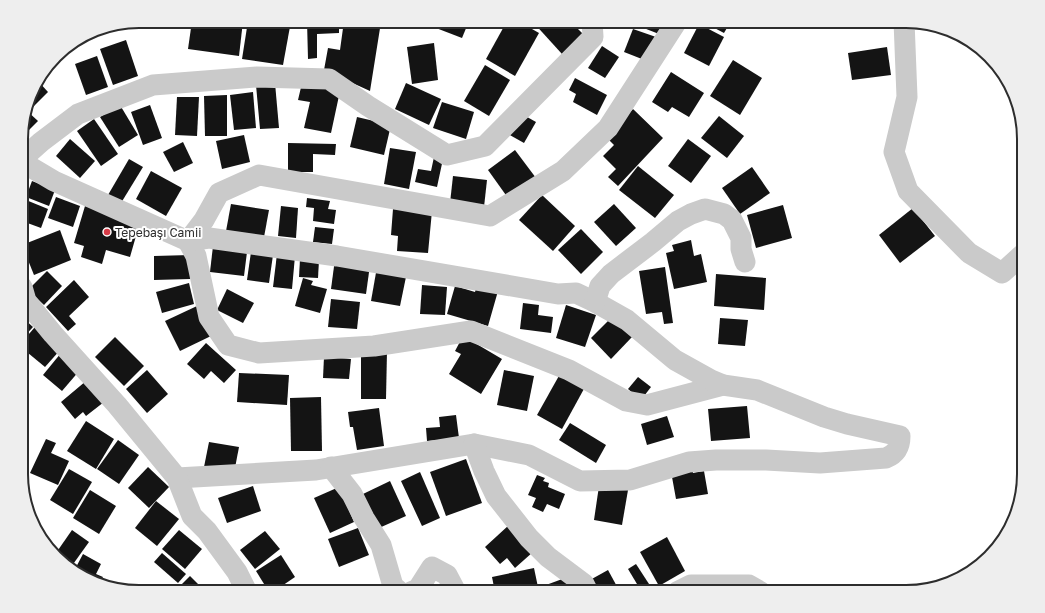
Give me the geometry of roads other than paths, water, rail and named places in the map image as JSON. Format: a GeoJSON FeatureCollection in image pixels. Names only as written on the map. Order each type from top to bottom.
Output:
{"type":"FeatureCollection","features":[{"type":"Feature","properties":{"kind":"street"},"geometry":{"type":"LineString","coordinates":[[28,154],[78,114],[153,85],[257,77],[329,79],[368,106],[447,155],[485,146],[593,37],[592,28]]}},
{"type":"Feature","properties":{"kind":"street"},"geometry":{"type":"LineString","coordinates":[[188,241],[204,220],[219,193],[259,175],[490,216],[563,171],[608,128],[672,28]]}},
{"type":"Feature","properties":{"kind":"street"},"geometry":{"type":"LineString","coordinates":[[904,28],[907,97],[894,152],[908,191],[969,253],[1002,272],[1017,260]]}},
{"type":"Feature","properties":{"kind":"street"},"geometry":{"type":"LineString","coordinates":[[28,166],[54,181],[188,241],[209,238],[337,256],[558,294],[576,293],[627,320],[675,360],[711,380],[723,385],[757,390],[824,417],[900,436],[900,444],[896,451],[891,456],[886,458],[820,463],[766,460],[716,460],[689,462],[630,480],[580,481],[529,455],[474,444],[316,470],[177,478]]}},
{"type":"Feature","properties":{"kind":"street"},"geometry":{"type":"LineString","coordinates":[[595,302],[600,286],[610,274],[678,221],[705,209],[724,214],[732,220],[741,238],[741,249],[745,262]]}},
{"type":"Feature","properties":{"kind":"street"},"geometry":{"type":"LineString","coordinates":[[188,241],[196,256],[208,317],[228,345],[258,353],[374,346],[471,331],[569,370],[626,401],[647,405],[723,385]]}},
{"type":"Feature","properties":{"kind":"street"},"geometry":{"type":"LineString","coordinates":[[28,303],[53,334],[117,405],[177,478],[192,516],[207,531],[237,572],[244,585]]}},
{"type":"Feature","properties":{"kind":"street"},"geometry":{"type":"LineString","coordinates":[[474,444],[484,471],[496,496],[529,538],[548,557],[584,585]]}},
{"type":"Feature","properties":{"kind":"street"},"geometry":{"type":"LineString","coordinates":[[331,467],[352,494],[364,518],[381,545],[393,585]]}},
{"type":"Feature","properties":{"kind":"street"},"geometry":{"type":"LineString","coordinates":[[421,585],[432,567],[447,576],[452,585]]}},
{"type":"Feature","properties":{"kind":"street"},"geometry":{"type":"LineString","coordinates":[[689,585],[749,585]]}},
{"type":"Feature","properties":{"kind":"place","name":"Tepebaşı Camii"},"geometry":{"type":"Point","coordinates":[107,232]}}]}
